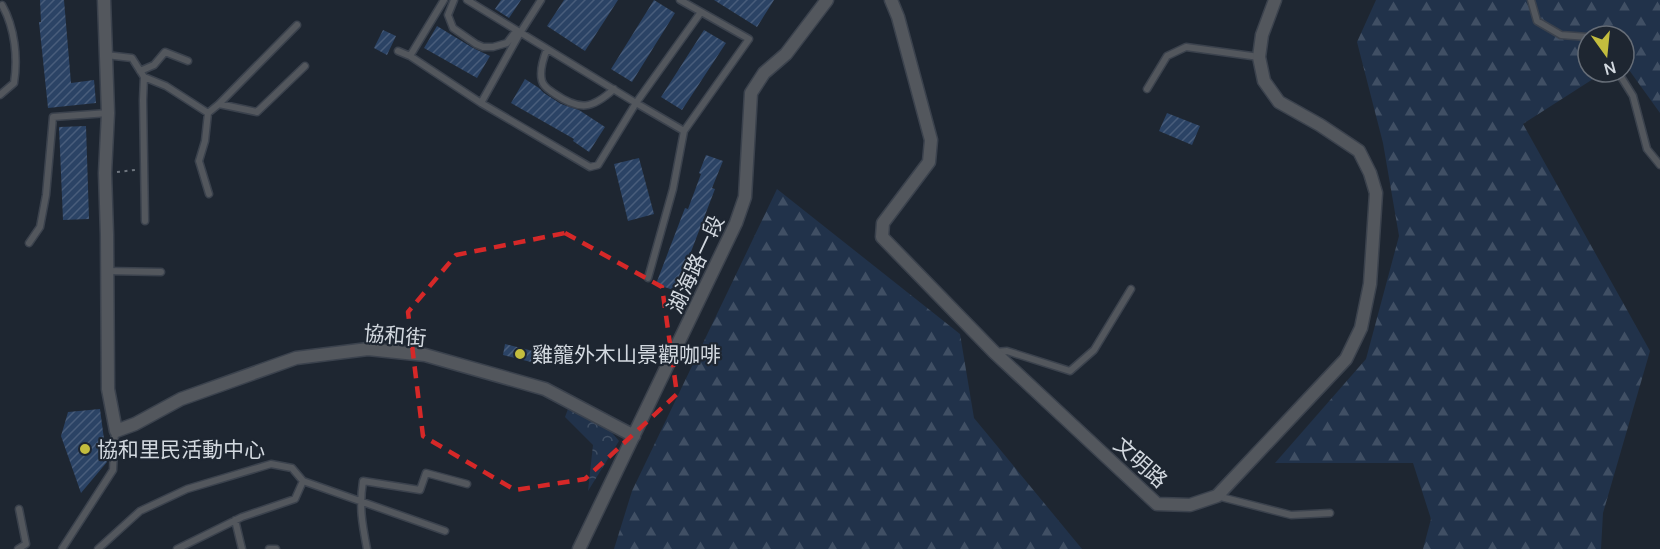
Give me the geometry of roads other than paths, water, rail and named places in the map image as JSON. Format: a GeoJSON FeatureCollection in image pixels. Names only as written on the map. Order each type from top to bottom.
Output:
{"type":"FeatureCollection","features":[{"type":"Feature","properties":{"kind":"street"},"geometry":{"type":"LineString","coordinates":[[104,0],[108,113],[105,173],[108,389],[116,431]]}},
{"type":"Feature","properties":{"kind":"street","name":"湖海路一段"},"geometry":{"type":"LineString","coordinates":[[579,549],[736,224],[745,197],[751,93],[764,73],[786,54],[827,0]]}},
{"type":"Feature","properties":{"kind":"street","name":"文明路"},"geometry":{"type":"LineString","coordinates":[[891,0],[898,17],[931,140],[929,162],[883,223],[882,237],[994,352],[1157,504],[1190,505],[1217,496],[1346,359],[1360,328],[1370,284],[1376,193],[1370,172],[1359,151],[1320,125],[1279,102],[1264,81],[1259,57],[1262,35],[1275,0]]}},
{"type":"Feature","properties":{"kind":"street","name":"協和街"},"geometry":{"type":"LineString","coordinates":[[116,431],[135,424],[181,399],[296,358],[368,349],[426,355],[545,389],[634,436]]}},
{"type":"Feature","properties":{"kind":"lane"},"geometry":{"type":"LineString","coordinates":[[410,56],[444,0]]}},
{"type":"Feature","properties":{"kind":"lane"},"geometry":{"type":"LineString","coordinates":[[454,0],[448,15],[453,28],[476,44],[493,47],[507,43],[518,32]]}},
{"type":"Feature","properties":{"kind":"lane"},"geometry":{"type":"LineString","coordinates":[[467,0],[684,131]]}},
{"type":"Feature","properties":{"kind":"lane"},"geometry":{"type":"LineString","coordinates":[[481,103],[518,32],[541,0]]}},
{"type":"Feature","properties":{"kind":"lane"},"geometry":{"type":"LineString","coordinates":[[648,278],[673,189],[684,131],[749,39],[680,0]]}},
{"type":"Feature","properties":{"kind":"lane"},"geometry":{"type":"LineString","coordinates":[[1531,0],[1537,21],[1561,35],[1576,36]]}},
{"type":"Feature","properties":{"kind":"lane"},"geometry":{"type":"LineString","coordinates":[[0,95],[14,83],[17,65],[10,18],[1,6]]}},
{"type":"Feature","properties":{"kind":"lane"},"geometry":{"type":"LineString","coordinates":[[398,51],[410,56],[481,103],[590,167],[598,165],[636,103],[701,12]]}},
{"type":"Feature","properties":{"kind":"lane"},"geometry":{"type":"LineString","coordinates":[[209,194],[199,161],[205,141],[208,113],[297,25]]}},
{"type":"Feature","properties":{"kind":"lane"},"geometry":{"type":"LineString","coordinates":[[1147,89],[1167,56],[1186,47],[1259,57]]}},
{"type":"Feature","properties":{"kind":"lane"},"geometry":{"type":"LineString","coordinates":[[547,49],[542,64],[541,79],[543,86],[559,96],[575,105],[588,106],[602,99],[614,89]]}},
{"type":"Feature","properties":{"kind":"lane"},"geometry":{"type":"LineString","coordinates":[[140,71],[154,66],[165,52],[188,61]]}},
{"type":"Feature","properties":{"kind":"lane"},"geometry":{"type":"LineString","coordinates":[[106,56],[132,58],[144,77],[166,86],[208,113]]}},
{"type":"Feature","properties":{"kind":"lane"},"geometry":{"type":"LineString","coordinates":[[219,104],[257,112],[305,66]]}},
{"type":"Feature","properties":{"kind":"lane"},"geometry":{"type":"LineString","coordinates":[[144,77],[145,221]]}},
{"type":"Feature","properties":{"kind":"lane"},"geometry":{"type":"LineString","coordinates":[[1626,84],[1633,96],[1647,149],[1660,165]]}},
{"type":"Feature","properties":{"kind":"lane"},"geometry":{"type":"LineString","coordinates":[[29,243],[40,227],[53,117],[108,113]]}},
{"type":"Feature","properties":{"kind":"lane"},"geometry":{"type":"LineString","coordinates":[[107,271],[161,272]]}},
{"type":"Feature","properties":{"kind":"lane"},"geometry":{"type":"LineString","coordinates":[[994,352],[1007,351],[1070,371],[1094,350],[1131,289]]}},
{"type":"Feature","properties":{"kind":"lane"},"geometry":{"type":"LineString","coordinates":[[62,549],[113,470],[116,431]]}},
{"type":"Feature","properties":{"kind":"lane"},"geometry":{"type":"LineString","coordinates":[[98,549],[140,511],[187,489],[271,464],[292,468],[303,481],[445,531]]}},
{"type":"Feature","properties":{"kind":"lane"},"geometry":{"type":"LineString","coordinates":[[367,549],[361,520],[360,502],[363,481],[420,490],[426,473],[468,483]]}},
{"type":"Feature","properties":{"kind":"lane"},"geometry":{"type":"LineString","coordinates":[[177,549],[235,520],[295,499],[303,481]]}},
{"type":"Feature","properties":{"kind":"lane"},"geometry":{"type":"LineString","coordinates":[[1217,496],[1291,515],[1330,513]]}},
{"type":"Feature","properties":{"kind":"lane"},"geometry":{"type":"LineString","coordinates":[[18,549],[26,544],[19,509]]}},
{"type":"Feature","properties":{"kind":"lane"},"geometry":{"type":"LineString","coordinates":[[235,520],[242,549]]}},
{"type":"Feature","properties":{"kind":"lane"},"geometry":{"type":"LineString","coordinates":[[269,549],[276,549]]}},
{"type":"Feature","properties":{"kind":"place","name":"雞籠外木山景觀咖啡"},"geometry":{"type":"Point","coordinates":[520,354]}},
{"type":"Feature","properties":{"kind":"place","name":"協和里民活動中心"},"geometry":{"type":"Point","coordinates":[85,449]}}]}
